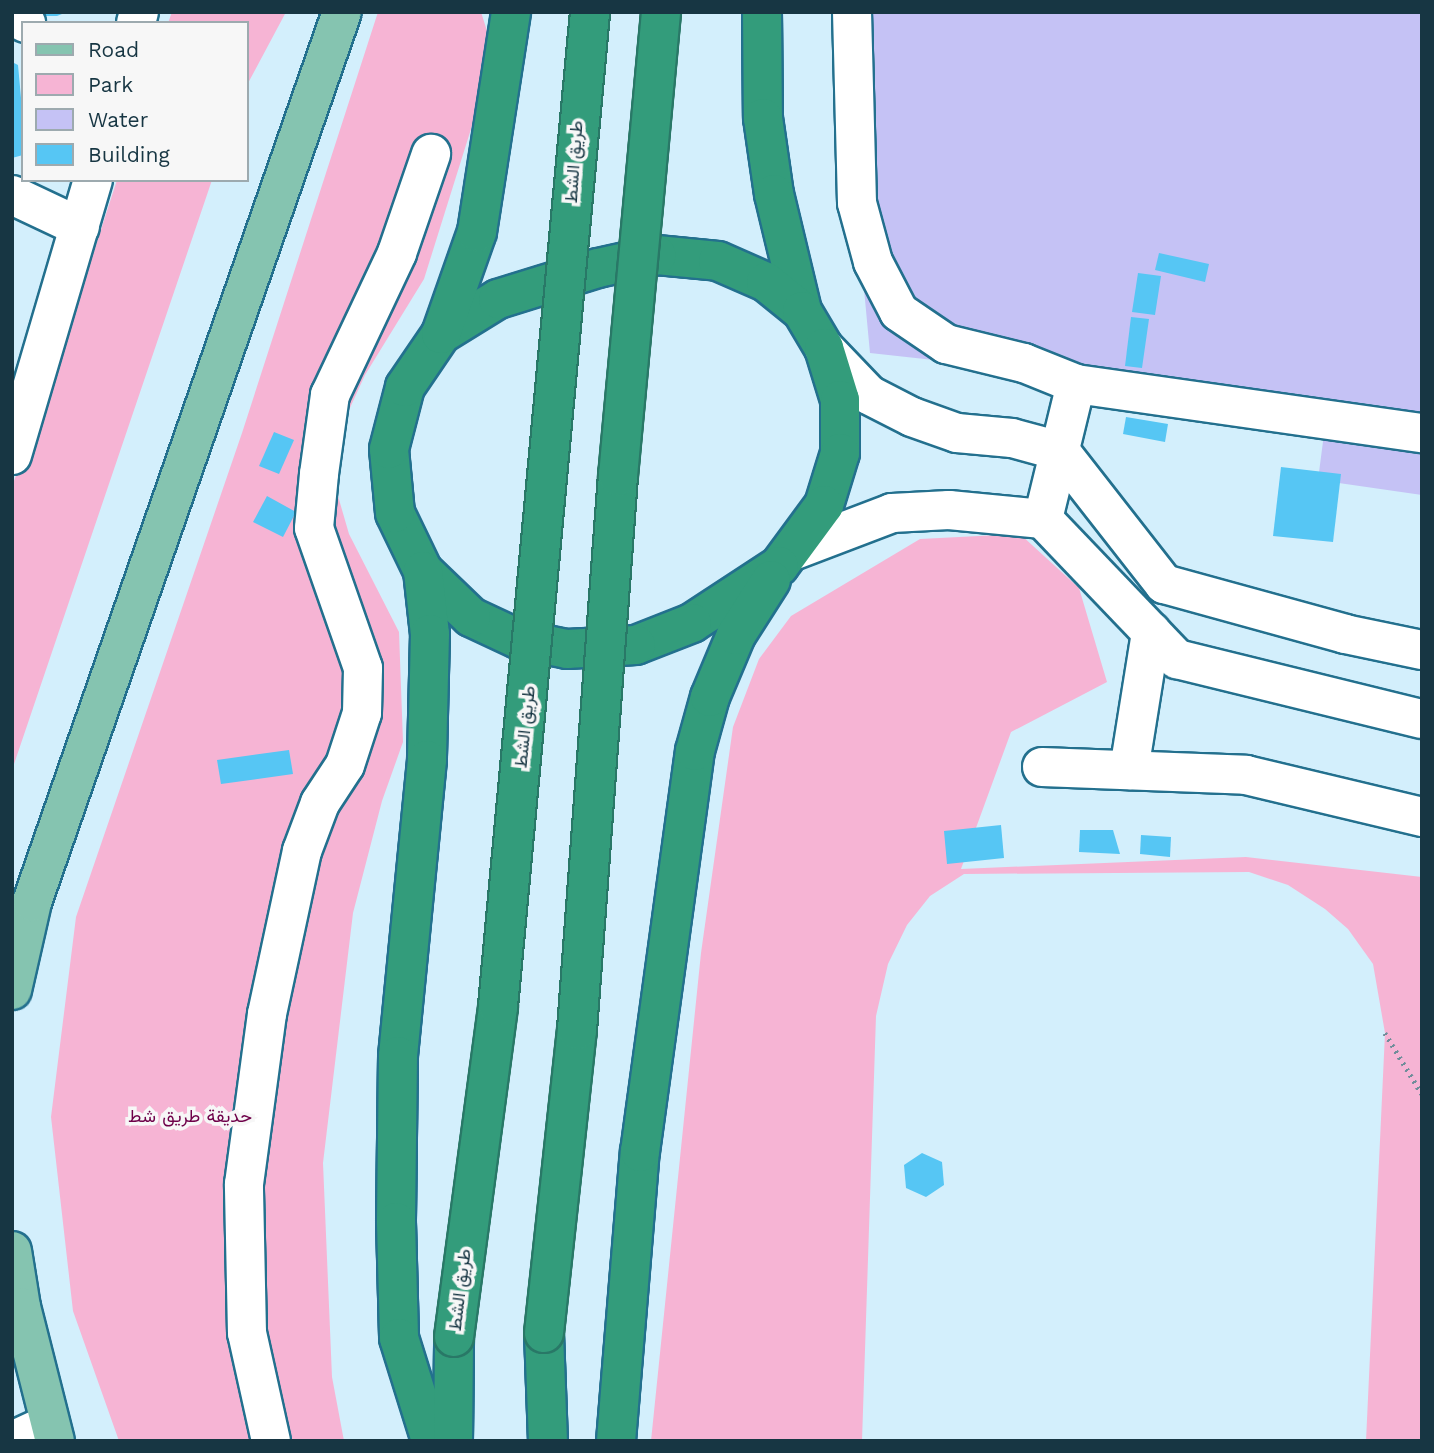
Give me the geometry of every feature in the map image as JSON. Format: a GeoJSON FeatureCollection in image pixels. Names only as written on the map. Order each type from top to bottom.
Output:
{"type":"FeatureCollection","features":[{"type":"Feature","properties":{"kind":"highway","name":"طريق الشط"},"geometry":{"type":"LineString","coordinates":[[453,1441],[454,1337],[498,1006],[590,12]]}},
{"type":"Feature","properties":{"kind":"highway"},"geometry":{"type":"LineString","coordinates":[[548,1441],[544,1333],[577,1030],[618,476],[661,12]]}},
{"type":"Feature","properties":{"kind":"highway"},"geometry":{"type":"LineString","coordinates":[[616,1441],[640,1152],[695,751],[710,697],[736,635],[824,505],[840,453],[840,400],[824,348],[802,311],[774,194],[763,118],[762,12]]}},
{"type":"Feature","properties":{"kind":"highway"},"geometry":{"type":"LineString","coordinates":[[431,1441],[399,1338],[396,1222],[398,1056],[427,760],[430,634],[423,571],[395,513],[389,449],[405,387],[441,334],[477,232],[509,15]]}},
{"type":"Feature","properties":{"kind":"highway"},"geometry":{"type":"LineString","coordinates":[[441,334],[498,299],[598,268],[657,255],[718,261],[766,282],[802,311]]}},
{"type":"Feature","properties":{"kind":"highway"},"geometry":{"type":"LineString","coordinates":[[423,571],[471,617],[518,639],[567,649],[636,645],[692,624],[787,558]]}},
{"type":"Feature","properties":{"kind":"main road"},"geometry":{"type":"LineString","coordinates":[[12,990],[32,902],[341,12]]}},
{"type":"Feature","properties":{"kind":"main road"},"geometry":{"type":"LineString","coordinates":[[12,1251],[52,1433]]}},
{"type":"Feature","properties":{"kind":"street"},"geometry":{"type":"LineString","coordinates":[[852,12],[858,203],[873,262],[900,312],[946,344],[1024,363],[1076,384],[1422,433]]}},
{"type":"Feature","properties":{"kind":"street"},"geometry":{"type":"LineString","coordinates":[[271,1441],[247,1333],[244,1184],[267,1014],[302,851],[320,803],[345,765],[362,713],[363,668],[314,528],[321,461],[330,395],[397,253],[431,154]]}},
{"type":"Feature","properties":{"kind":"street"},"geometry":{"type":"LineString","coordinates":[[12,455],[92,182]]}},
{"type":"Feature","properties":{"kind":"street"},"geometry":{"type":"LineString","coordinates":[[12,195],[80,227]]}},
{"type":"Feature","properties":{"kind":"street"},"geometry":{"type":"LineString","coordinates":[[824,348],[869,395],[912,417],[957,433],[1012,438],[1060,451],[1164,584],[1345,634],[1422,650]]}},
{"type":"Feature","properties":{"kind":"street"},"geometry":{"type":"LineString","coordinates":[[1042,519],[1076,384]]}},
{"type":"Feature","properties":{"kind":"street"},"geometry":{"type":"LineString","coordinates":[[787,558],[892,513],[949,510],[1042,519],[1177,659],[1422,719]]}},
{"type":"Feature","properties":{"kind":"street"},"geometry":{"type":"LineString","coordinates":[[1129,770],[1151,632]]}},
{"type":"Feature","properties":{"kind":"street"},"geometry":{"type":"LineString","coordinates":[[1042,767],[1246,775],[1422,817]]}},
{"type":"Feature","properties":{"kind":"street"},"geometry":{"type":"LineString","coordinates":[[12,1441],[52,1433]]}},
{"type":"Feature","properties":{"kind":"path"},"geometry":{"type":"LineString","coordinates":[[1385,1033],[1422,1094]]}},
{"type":"Feature","properties":{"kind":"green space"},"geometry":{"type":"Polygon","coordinates":[[[172,12],[286,12],[248,83],[248,21],[169,21],[172,12]]]}},
{"type":"Feature","properties":{"kind":"green space","name":"حديقة طريق شط"},"geometry":{"type":"Polygon","coordinates":[[[378,12],[481,12],[488,34],[476,113],[424,279],[365,375],[327,458],[349,534],[399,632],[403,742],[382,801],[353,913],[323,1163],[332,1377],[344,1441],[119,1441],[73,1311],[51,1117],[76,917],[242,433],[378,12]]]}},
{"type":"Feature","properties":{"kind":"green space"},"geometry":{"type":"Polygon","coordinates":[[[116,182],[211,182],[12,770],[12,486],[51,384],[116,182]]]}},
{"type":"Feature","properties":{"kind":"green space"},"geometry":{"type":"Polygon","coordinates":[[[1020,534],[1079,588],[1107,682],[1011,732],[961,869],[1246,857],[1422,877],[1422,1441],[1366,1441],[1385,1033],[1373,964],[1348,929],[1325,909],[1288,885],[1249,872],[964,874],[930,896],[907,925],[888,964],[876,1016],[862,1441],[651,1441],[701,953],[733,727],[759,659],[791,616],[920,539],[1020,534]]]}},
{"type":"Feature","properties":{"kind":"water"},"geometry":{"type":"Polygon","coordinates":[[[838,12],[1422,12],[1422,495],[1318,480],[1328,403],[870,353],[838,12]]]}},
{"type":"Feature","properties":{"kind":"building"},"geometry":{"type":"Polygon","coordinates":[[[28,12],[67,12],[57,16],[29,16],[28,12]]]}},
{"type":"Feature","properties":{"kind":"building"},"geometry":{"type":"Polygon","coordinates":[[[12,62],[18,65],[21,156],[12,158],[12,62]]]}},
{"type":"Feature","properties":{"kind":"building"},"geometry":{"type":"Polygon","coordinates":[[[1159,253],[1209,264],[1205,282],[1155,270],[1159,253]]]}},
{"type":"Feature","properties":{"kind":"building"},"geometry":{"type":"Polygon","coordinates":[[[1138,273],[1161,276],[1155,315],[1132,312],[1138,273]]]}},
{"type":"Feature","properties":{"kind":"building"},"geometry":{"type":"Polygon","coordinates":[[[1131,317],[1149,319],[1142,368],[1125,366],[1131,317]]]}},
{"type":"Feature","properties":{"kind":"building"},"geometry":{"type":"Polygon","coordinates":[[[1126,417],[1168,424],[1165,442],[1123,434],[1126,417]]]}},
{"type":"Feature","properties":{"kind":"building"},"geometry":{"type":"Polygon","coordinates":[[[274,432],[294,440],[279,474],[259,466],[274,432]]]}},
{"type":"Feature","properties":{"kind":"building"},"geometry":{"type":"Polygon","coordinates":[[[1281,467],[1341,474],[1333,542],[1273,536],[1281,467]]]}},
{"type":"Feature","properties":{"kind":"building"},"geometry":{"type":"Polygon","coordinates":[[[267,496],[296,512],[283,537],[253,522],[267,496]]]}},
{"type":"Feature","properties":{"kind":"building"},"geometry":{"type":"Polygon","coordinates":[[[289,750],[293,774],[221,784],[217,760],[289,750]]]}},
{"type":"Feature","properties":{"kind":"building"},"geometry":{"type":"Polygon","coordinates":[[[1001,825],[1004,858],[947,864],[944,831],[1001,825]]]}},
{"type":"Feature","properties":{"kind":"building"},"geometry":{"type":"Polygon","coordinates":[[[1080,830],[1113,830],[1120,854],[1079,852],[1080,830]]]}},
{"type":"Feature","properties":{"kind":"building"},"geometry":{"type":"Polygon","coordinates":[[[1141,835],[1171,837],[1170,857],[1140,854],[1141,835]]]}},
{"type":"Feature","properties":{"kind":"building"},"geometry":{"type":"Polygon","coordinates":[[[922,1153],[942,1162],[944,1185],[926,1197],[906,1188],[904,1165],[922,1153]]]}}]}
